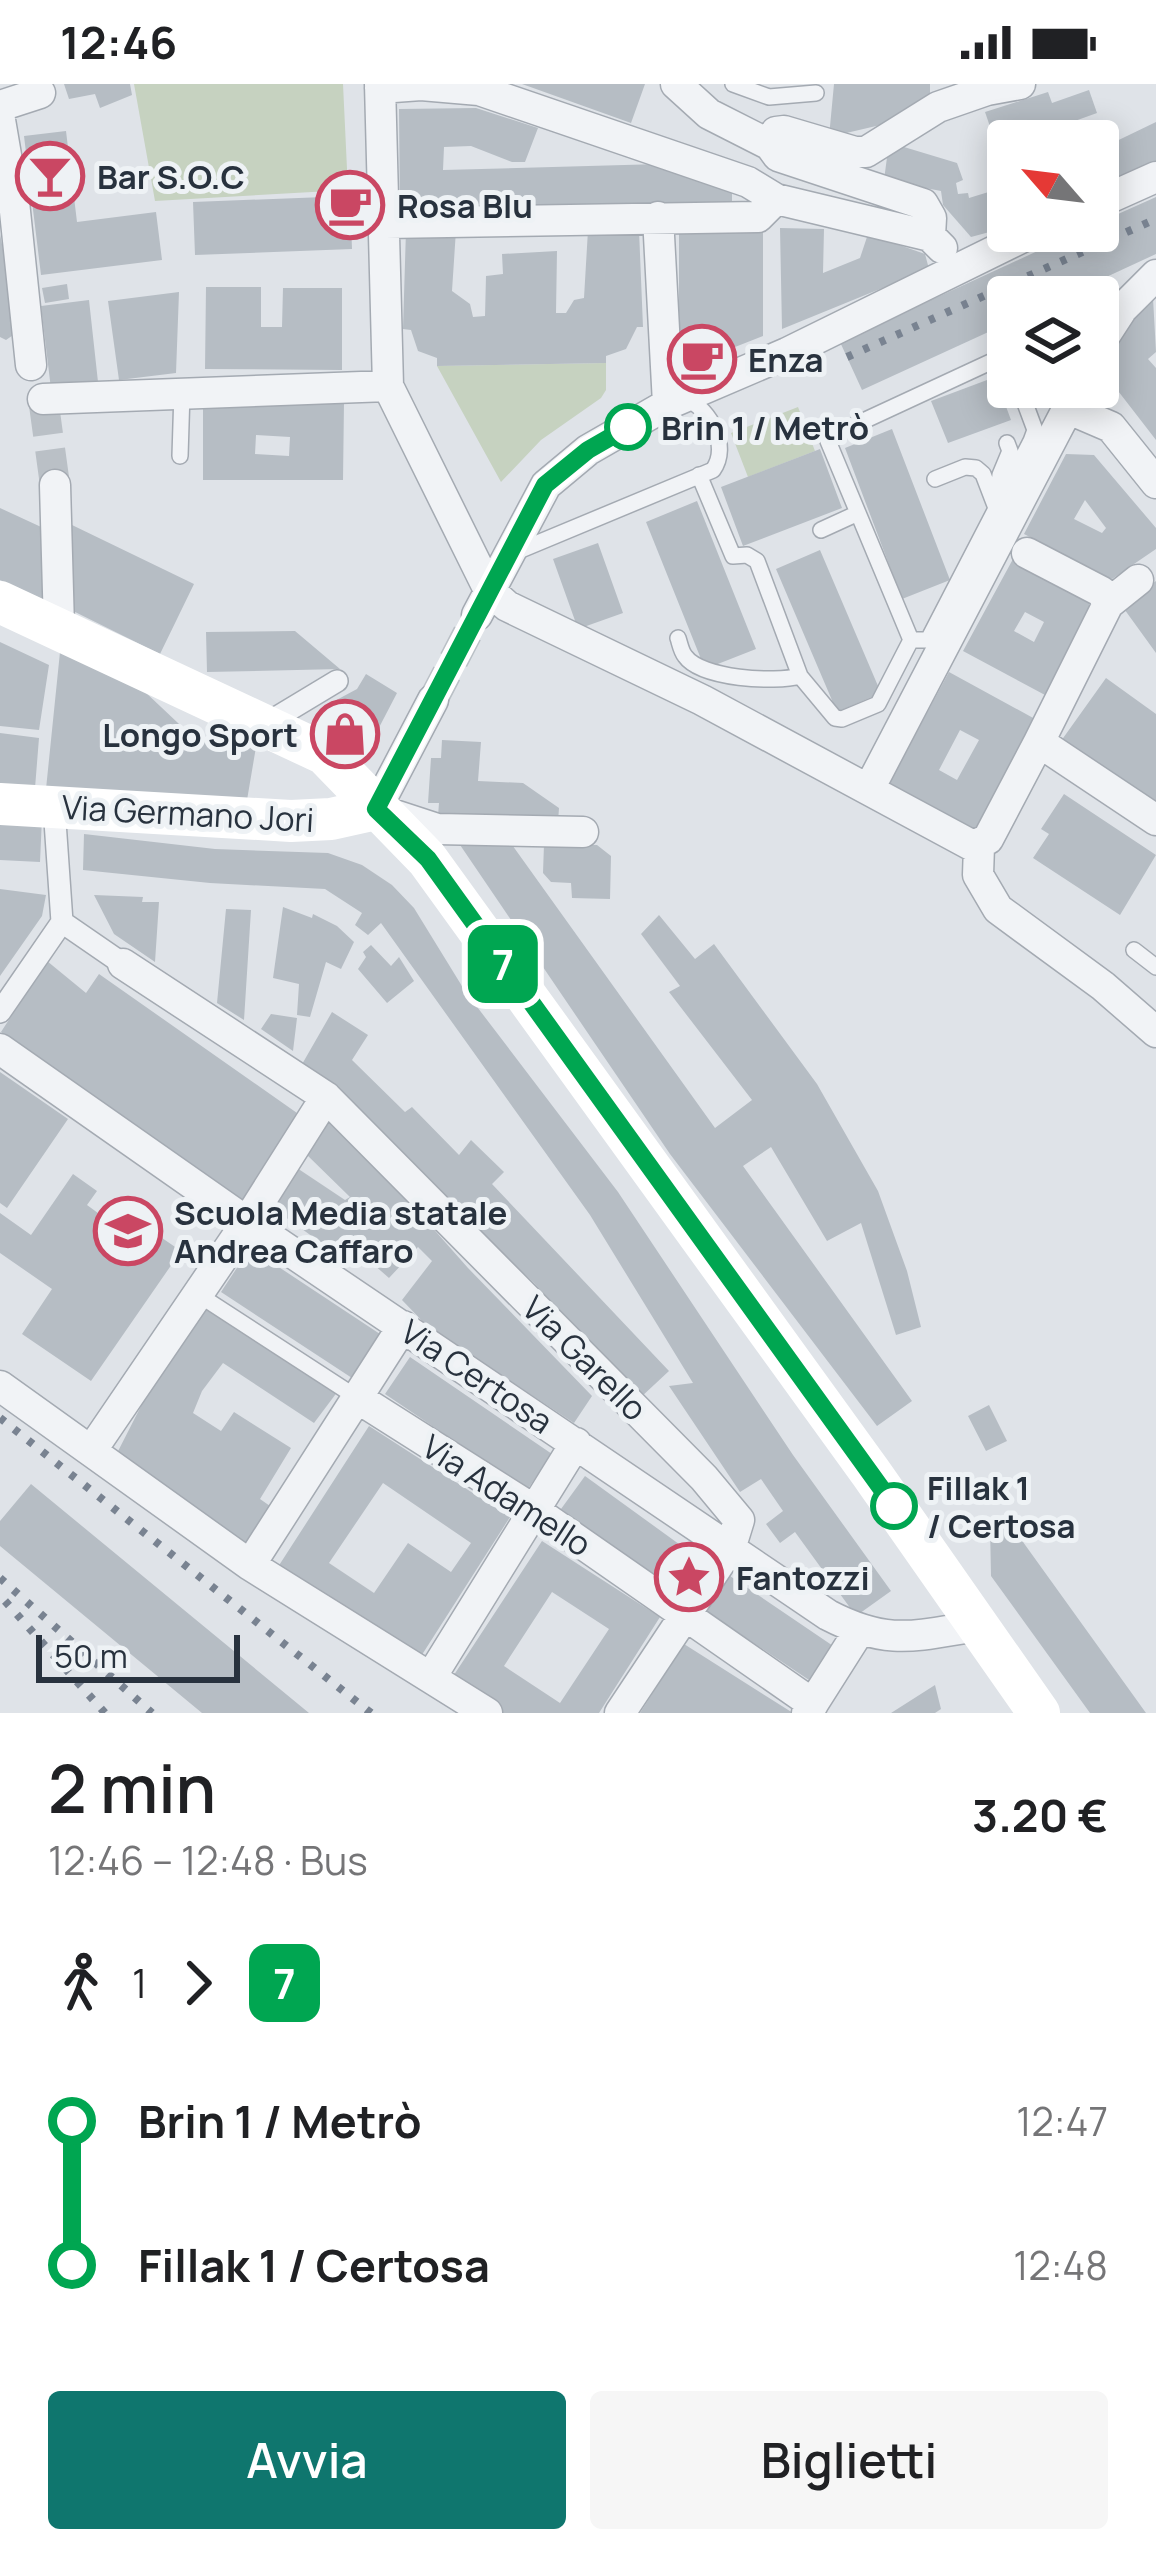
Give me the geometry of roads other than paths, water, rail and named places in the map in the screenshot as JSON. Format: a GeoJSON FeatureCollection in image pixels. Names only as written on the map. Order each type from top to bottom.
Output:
{"type":"FeatureCollection","features":[{"type":"Feature","properties":{"kind":"main road"},"geometry":{"type":"LineString","coordinates":[[0,602],[308,746],[346,773],[428,859],[1039,1713]]}},
{"type":"Feature","properties":{"kind":"main road"},"geometry":{"type":"LineString","coordinates":[[291,821],[305,808],[312,792],[314,762],[308,746]]}},
{"type":"Feature","properties":{"kind":"main road","name":"Via Germano Jori"},"geometry":{"type":"LineString","coordinates":[[0,804],[291,821],[332,819],[376,809]]}},
{"type":"Feature","properties":{"kind":"street"},"geometry":{"type":"LineString","coordinates":[[676,84],[709,114],[770,145],[778,156],[923,204],[931,218],[930,236]]}},
{"type":"Feature","properties":{"kind":"street"},"geometry":{"type":"LineString","coordinates":[[770,145],[776,132],[784,131],[866,152],[938,107],[1020,84]]}},
{"type":"Feature","properties":{"kind":"street"},"geometry":{"type":"LineString","coordinates":[[483,603],[388,386],[380,86],[479,90],[748,182],[776,199],[930,236],[959,265]]}},
{"type":"Feature","properties":{"kind":"street"},"geometry":{"type":"LineString","coordinates":[[0,106],[40,93]]}},
{"type":"Feature","properties":{"kind":"street"},"geometry":{"type":"LineString","coordinates":[[0,120],[7,202],[32,365]]}},
{"type":"Feature","properties":{"kind":"street"},"geometry":{"type":"LineString","coordinates":[[1119,194],[1156,177]]}},
{"type":"Feature","properties":{"kind":"street"},"geometry":{"type":"LineString","coordinates":[[386,223],[758,217],[776,199]]}},
{"type":"Feature","properties":{"kind":"street"},"geometry":{"type":"LineString","coordinates":[[658,217],[675,401]]}},
{"type":"Feature","properties":{"kind":"street"},"geometry":{"type":"LineString","coordinates":[[483,603],[545,485],[562,468],[675,401],[787,353],[988,252]]}},
{"type":"Feature","properties":{"kind":"street"},"geometry":{"type":"LineString","coordinates":[[1119,313],[1156,275]]}},
{"type":"Feature","properties":{"kind":"street"},"geometry":{"type":"LineString","coordinates":[[0,351],[39,373],[44,402],[388,386]]}},
{"type":"Feature","properties":{"kind":"street"},"geometry":{"type":"LineString","coordinates":[[871,787],[928,642],[1068,408]]}},
{"type":"Feature","properties":{"kind":"street"},"geometry":{"type":"LineString","coordinates":[[1087,408],[1111,427],[1156,483]]}},
{"type":"Feature","properties":{"kind":"street"},"geometry":{"type":"LineString","coordinates":[[55,485],[59,627]]}},
{"type":"Feature","properties":{"kind":"street"},"geometry":{"type":"LineString","coordinates":[[1027,553],[1102,592],[1108,604]]}},
{"type":"Feature","properties":{"kind":"street"},"geometry":{"type":"LineString","coordinates":[[979,846],[988,839],[1108,604],[1138,580]]}},
{"type":"Feature","properties":{"kind":"street"},"geometry":{"type":"LineString","coordinates":[[483,603],[507,606],[703,700],[979,846]]}},
{"type":"Feature","properties":{"kind":"street"},"geometry":{"type":"LineString","coordinates":[[263,725],[337,681]]}},
{"type":"Feature","properties":{"kind":"street"},"geometry":{"type":"LineString","coordinates":[[433,700],[376,809],[437,829],[583,832]]}},
{"type":"Feature","properties":{"kind":"street"},"geometry":{"type":"LineString","coordinates":[[1039,742],[1156,820]]}},
{"type":"Feature","properties":{"kind":"street"},"geometry":{"type":"LineString","coordinates":[[0,1012],[62,922],[54,807]]}},
{"type":"Feature","properties":{"kind":"street"},"geometry":{"type":"LineString","coordinates":[[979,846],[978,875],[998,909],[1103,986],[1156,1032]]}},
{"type":"Feature","properties":{"kind":"street","name":"Via Garello"},"geometry":{"type":"LineString","coordinates":[[62,922],[326,1097],[704,1478],[740,1520],[731,1546]]}},
{"type":"Feature","properties":{"kind":"street","name":"Via Certosa"},"geometry":{"type":"LineString","coordinates":[[0,1049],[828,1615],[859,1631],[902,1639],[977,1626]]}},
{"type":"Feature","properties":{"kind":"street"},"geometry":{"type":"LineString","coordinates":[[91,1451],[326,1097]]}},
{"type":"Feature","properties":{"kind":"street"},"geometry":{"type":"LineString","coordinates":[[250,1565],[403,1326]]}},
{"type":"Feature","properties":{"kind":"street"},"geometry":{"type":"LineString","coordinates":[[0,1386],[250,1565],[488,1713]]}},
{"type":"Feature","properties":{"kind":"street","name":"Via Adamello"},"geometry":{"type":"LineString","coordinates":[[356,1397],[535,1510],[810,1708]]}},
{"type":"Feature","properties":{"kind":"street"},"geometry":{"type":"LineString","coordinates":[[430,1677],[576,1443]]}},
{"type":"Feature","properties":{"kind":"street"},"geometry":{"type":"LineString","coordinates":[[620,1713],[731,1546]]}},
{"type":"Feature","properties":{"kind":"street"},"geometry":{"type":"LineString","coordinates":[[810,1708],[859,1631]]}},
{"type":"Feature","properties":{"kind":"lane"},"geometry":{"type":"LineString","coordinates":[[733,84],[769,97],[816,93]]}},
{"type":"Feature","properties":{"kind":"lane"},"geometry":{"type":"LineString","coordinates":[[928,642],[856,514],[830,448],[831,436],[987,364]]}},
{"type":"Feature","properties":{"kind":"lane"},"geometry":{"type":"LineString","coordinates":[[180,456],[182,392]]}},
{"type":"Feature","properties":{"kind":"lane"},"geometry":{"type":"LineString","coordinates":[[508,556],[717,466],[718,440],[704,410],[675,401]]}},
{"type":"Feature","properties":{"kind":"lane"},"geometry":{"type":"LineString","coordinates":[[699,475],[730,552],[757,561],[800,676],[829,712],[842,719],[878,704],[928,642],[1035,430],[1026,408]]}},
{"type":"Feature","properties":{"kind":"lane"},"geometry":{"type":"LineString","coordinates":[[996,508],[1000,475],[1010,451],[1007,442]]}},
{"type":"Feature","properties":{"kind":"lane"},"geometry":{"type":"LineString","coordinates":[[935,479],[965,467],[981,470],[996,508]]}},
{"type":"Feature","properties":{"kind":"lane"},"geometry":{"type":"LineString","coordinates":[[821,530],[856,514]]}},
{"type":"Feature","properties":{"kind":"lane"},"geometry":{"type":"LineString","coordinates":[[677,638],[686,658],[709,672],[786,680],[800,676]]}},
{"type":"Feature","properties":{"kind":"lane"},"geometry":{"type":"LineString","coordinates":[[1134,950],[1156,967]]}},
{"type":"Feature","properties":{"kind":"lane","name":"Via Adamello"},"geometry":{"type":"LineString","coordinates":[[196,1292],[356,1397]]}},
{"type":"Feature","properties":{"kind":"tunnel"},"geometry":{"type":"LineString","coordinates":[[44,405],[55,485]]}},
{"type":"Feature","properties":{"kind":"tunnel"},"geometry":{"type":"LineString","coordinates":[[433,700],[477,615]]}},
{"type":"Feature","properties":{"kind":"railway"},"geometry":{"type":"LineString","coordinates":[[847,357],[1156,219]]}},
{"type":"Feature","properties":{"kind":"railway"},"geometry":{"type":"LineString","coordinates":[[0,1418],[371,1713]]}},
{"type":"Feature","properties":{"kind":"railway"},"geometry":{"type":"LineString","coordinates":[[0,1578],[152,1713]]}},
{"type":"Feature","properties":{"kind":"railway"},"geometry":{"type":"LineString","coordinates":[[5,1601],[105,1713]]}},
{"type":"Feature","properties":{"kind":"place","name":"Bar S.O.C"},"geometry":{"type":"Point","coordinates":[50,176]}},
{"type":"Feature","properties":{"kind":"place","name":"Rosa Blu"},"geometry":{"type":"Point","coordinates":[350,205]}},
{"type":"Feature","properties":{"kind":"place","name":"Enza"},"geometry":{"type":"Point","coordinates":[702,359]}},
{"type":"Feature","properties":{"kind":"place","name":"Brin 1 / Metrò"},"geometry":{"type":"Point","coordinates":[628,427]}},
{"type":"Feature","properties":{"kind":"place","name":"Longo Sport"},"geometry":{"type":"Point","coordinates":[345,734]}},
{"type":"Feature","properties":{"kind":"place","name":"Scuola Media statale Andrea Caffaro"},"geometry":{"type":"Point","coordinates":[128,1231]}},
{"type":"Feature","properties":{"kind":"place","name":"Fillak 1 / Certosa"},"geometry":{"type":"Point","coordinates":[894,1506]}},
{"type":"Feature","properties":{"kind":"place","name":"Fantozzi"},"geometry":{"type":"Point","coordinates":[689,1577]}}]}
